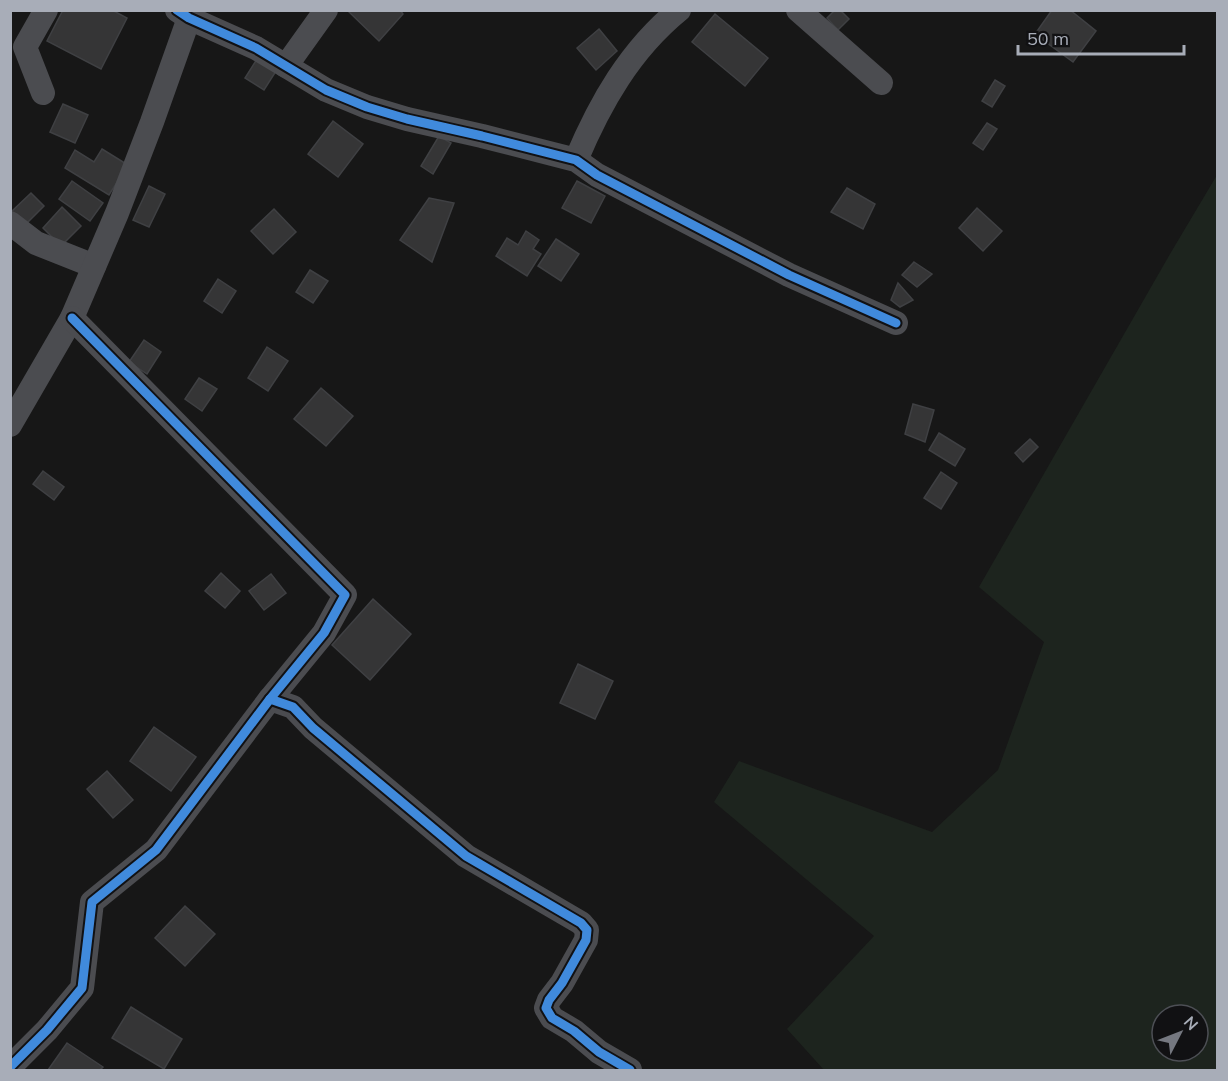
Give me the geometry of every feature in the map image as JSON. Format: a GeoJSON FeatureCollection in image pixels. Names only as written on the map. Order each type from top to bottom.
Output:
{"type":"FeatureCollection","features":[{"type":"Feature","properties":{"kind":"street"},"geometry":{"type":"LineString","coordinates":[[43,93],[25,47],[46,10]]}},
{"type":"Feature","properties":{"kind":"street"},"geometry":{"type":"LineString","coordinates":[[286,66],[326,10]]}},
{"type":"Feature","properties":{"kind":"street"},"geometry":{"type":"LineString","coordinates":[[576,160],[588,131],[629,63],[649,37],[679,10]]}},
{"type":"Feature","properties":{"kind":"street"},"geometry":{"type":"LineString","coordinates":[[798,10],[881,83]]}},
{"type":"Feature","properties":{"kind":"street"},"geometry":{"type":"LineString","coordinates":[[10,425],[72,318],[117,213],[152,123],[183,14],[256,48],[326,90],[368,107],[407,119],[576,160],[597,175],[789,275],[896,323]]}},
{"type":"Feature","properties":{"kind":"street"},"geometry":{"type":"LineString","coordinates":[[10,223],[36,243],[94,266]]}},
{"type":"Feature","properties":{"kind":"street"},"geometry":{"type":"LineString","coordinates":[[10,1067],[47,1030],[82,988],[92,902],[156,850],[270,699],[324,633],[345,595],[72,318]]}},
{"type":"Feature","properties":{"kind":"street"},"geometry":{"type":"LineString","coordinates":[[270,699],[293,707],[313,728],[466,856],[581,923],[587,930],[586,940],[546,1008],[552,1018],[630,1071]]}},
{"type":"Feature","properties":{"kind":"shaded area"},"geometry":{"type":"Polygon","coordinates":[[[1217,175],[1217,1070],[824,1070],[787,1029],[874,936],[714,802],[739,761],[932,832],[998,770],[1044,642],[979,587],[1217,175]]]}},
{"type":"Feature","properties":{"kind":"building"},"geometry":{"type":"Polygon","coordinates":[[[63,10],[112,10],[127,18],[101,69],[47,41],[63,10]]]}},
{"type":"Feature","properties":{"kind":"building"},"geometry":{"type":"Polygon","coordinates":[[[347,10],[400,10],[403,14],[379,41],[347,10]]]}},
{"type":"Feature","properties":{"kind":"building"},"geometry":{"type":"Polygon","coordinates":[[[835,10],[840,10],[849,19],[838,30],[827,18],[835,10]]]}},
{"type":"Feature","properties":{"kind":"building"},"geometry":{"type":"Polygon","coordinates":[[[1052,10],[1070,10],[1096,31],[1073,62],[1035,34],[1052,10]]]}},
{"type":"Feature","properties":{"kind":"building"},"geometry":{"type":"Polygon","coordinates":[[[715,14],[768,58],[745,86],[692,42],[715,14]]]}},
{"type":"Feature","properties":{"kind":"building"},"geometry":{"type":"Polygon","coordinates":[[[599,29],[617,51],[596,70],[577,48],[599,29]]]}},
{"type":"Feature","properties":{"kind":"building"},"geometry":{"type":"Polygon","coordinates":[[[259,56],[278,68],[264,90],[245,78],[259,56]]]}},
{"type":"Feature","properties":{"kind":"building"},"geometry":{"type":"Polygon","coordinates":[[[995,80],[1005,86],[992,107],[982,101],[995,80]]]}},
{"type":"Feature","properties":{"kind":"building"},"geometry":{"type":"Polygon","coordinates":[[[63,104],[88,115],[75,143],[50,132],[63,104]]]}},
{"type":"Feature","properties":{"kind":"building"},"geometry":{"type":"Polygon","coordinates":[[[333,121],[363,144],[338,177],[308,154],[333,121]]]}},
{"type":"Feature","properties":{"kind":"building"},"geometry":{"type":"Polygon","coordinates":[[[987,123],[997,129],[983,150],[973,143],[987,123]]]}},
{"type":"Feature","properties":{"kind":"building"},"geometry":{"type":"Polygon","coordinates":[[[439,136],[451,143],[433,174],[421,166],[439,136]]]}},
{"type":"Feature","properties":{"kind":"building"},"geometry":{"type":"Polygon","coordinates":[[[102,149],[128,165],[109,195],[65,168],[75,150],[94,162],[102,149]]]}},
{"type":"Feature","properties":{"kind":"building"},"geometry":{"type":"Polygon","coordinates":[[[72,181],[103,203],[90,221],[59,199],[72,181]]]}},
{"type":"Feature","properties":{"kind":"building"},"geometry":{"type":"Polygon","coordinates":[[[577,181],[605,196],[591,223],[562,208],[577,181]]]}},
{"type":"Feature","properties":{"kind":"building"},"geometry":{"type":"Polygon","coordinates":[[[149,186],[165,194],[149,227],[133,220],[149,186]]]}},
{"type":"Feature","properties":{"kind":"building"},"geometry":{"type":"Polygon","coordinates":[[[847,188],[875,204],[863,229],[831,212],[847,188]]]}},
{"type":"Feature","properties":{"kind":"building"},"geometry":{"type":"Polygon","coordinates":[[[31,193],[44,206],[25,225],[11,212],[31,193]]]}},
{"type":"Feature","properties":{"kind":"building"},"geometry":{"type":"Polygon","coordinates":[[[429,198],[454,203],[432,262],[400,240],[429,198]]]}},
{"type":"Feature","properties":{"kind":"building"},"geometry":{"type":"Polygon","coordinates":[[[62,207],[81,226],[61,246],[43,228],[62,207]]]}},
{"type":"Feature","properties":{"kind":"building"},"geometry":{"type":"Polygon","coordinates":[[[977,208],[1002,231],[983,251],[959,228],[977,208]]]}},
{"type":"Feature","properties":{"kind":"building"},"geometry":{"type":"Polygon","coordinates":[[[274,209],[296,232],[273,254],[251,231],[274,209]]]}},
{"type":"Feature","properties":{"kind":"building"},"geometry":{"type":"Polygon","coordinates":[[[526,231],[539,240],[533,249],[541,254],[527,276],[496,256],[507,238],[518,245],[526,231]]]}},
{"type":"Feature","properties":{"kind":"building"},"geometry":{"type":"Polygon","coordinates":[[[556,239],[579,254],[561,281],[538,266],[556,239]]]}},
{"type":"Feature","properties":{"kind":"building"},"geometry":{"type":"Polygon","coordinates":[[[914,262],[932,274],[917,287],[902,275],[914,262]]]}},
{"type":"Feature","properties":{"kind":"building"},"geometry":{"type":"Polygon","coordinates":[[[310,270],[328,281],[313,303],[296,292],[310,270]]]}},
{"type":"Feature","properties":{"kind":"building"},"geometry":{"type":"Polygon","coordinates":[[[218,279],[236,291],[222,313],[204,301],[218,279]]]}},
{"type":"Feature","properties":{"kind":"building"},"geometry":{"type":"Polygon","coordinates":[[[898,283],[913,300],[900,307],[891,300],[898,283]]]}},
{"type":"Feature","properties":{"kind":"building"},"geometry":{"type":"Polygon","coordinates":[[[144,340],[161,352],[147,374],[129,362],[144,340]]]}},
{"type":"Feature","properties":{"kind":"building"},"geometry":{"type":"Polygon","coordinates":[[[267,347],[288,361],[268,391],[248,378],[267,347]]]}},
{"type":"Feature","properties":{"kind":"building"},"geometry":{"type":"Polygon","coordinates":[[[199,378],[217,389],[202,411],[185,399],[199,378]]]}},
{"type":"Feature","properties":{"kind":"building"},"geometry":{"type":"Polygon","coordinates":[[[321,388],[353,416],[326,446],[294,419],[321,388]]]}},
{"type":"Feature","properties":{"kind":"building"},"geometry":{"type":"Polygon","coordinates":[[[913,404],[934,410],[925,442],[905,434],[913,404]]]}},
{"type":"Feature","properties":{"kind":"building"},"geometry":{"type":"Polygon","coordinates":[[[939,433],[965,449],[955,466],[929,450],[939,433]]]}},
{"type":"Feature","properties":{"kind":"building"},"geometry":{"type":"Polygon","coordinates":[[[1030,439],[1038,447],[1023,462],[1015,453],[1030,439]]]}},
{"type":"Feature","properties":{"kind":"building"},"geometry":{"type":"Polygon","coordinates":[[[43,471],[64,487],[54,500],[33,484],[43,471]]]}},
{"type":"Feature","properties":{"kind":"building"},"geometry":{"type":"Polygon","coordinates":[[[941,472],[957,483],[941,509],[924,498],[941,472]]]}},
{"type":"Feature","properties":{"kind":"building"},"geometry":{"type":"Polygon","coordinates":[[[221,573],[240,591],[225,608],[205,591],[221,573]]]}},
{"type":"Feature","properties":{"kind":"building"},"geometry":{"type":"Polygon","coordinates":[[[271,574],[286,593],[264,610],[249,591],[271,574]]]}},
{"type":"Feature","properties":{"kind":"building"},"geometry":{"type":"Polygon","coordinates":[[[373,599],[411,634],[370,680],[332,645],[373,599]]]}},
{"type":"Feature","properties":{"kind":"building"},"geometry":{"type":"Polygon","coordinates":[[[578,664],[613,681],[595,719],[560,703],[578,664]]]}},
{"type":"Feature","properties":{"kind":"building"},"geometry":{"type":"Polygon","coordinates":[[[154,727],[196,757],[171,791],[130,761],[154,727]]]}},
{"type":"Feature","properties":{"kind":"building"},"geometry":{"type":"Polygon","coordinates":[[[107,771],[133,800],[113,818],[87,789],[107,771]]]}},
{"type":"Feature","properties":{"kind":"building"},"geometry":{"type":"Polygon","coordinates":[[[185,906],[215,934],[185,966],[155,938],[185,906]]]}},
{"type":"Feature","properties":{"kind":"building"},"geometry":{"type":"Polygon","coordinates":[[[131,1007],[182,1039],[164,1069],[112,1038],[131,1007]]]}},
{"type":"Feature","properties":{"kind":"building"},"geometry":{"type":"Polygon","coordinates":[[[67,1043],[103,1067],[100,1070],[48,1070],[67,1043]]]}},
{"type":"Feature","properties":{"kind":"cycle path"},"geometry":{"type":"LineString","coordinates":[[177,10],[189,18],[256,48],[326,90],[367,107],[576,160],[597,175],[789,275],[896,323]]}},
{"type":"Feature","properties":{"kind":"cycle path"},"geometry":{"type":"LineString","coordinates":[[10,1067],[47,1030],[82,988],[92,902],[156,850],[270,699],[324,633],[345,595],[72,318]]}},
{"type":"Feature","properties":{"kind":"cycle path"},"geometry":{"type":"LineString","coordinates":[[270,699],[293,707],[313,728],[466,856],[581,923],[587,930],[586,940],[546,1008],[552,1018],[574,1031],[599,1052],[630,1070]]}}]}
